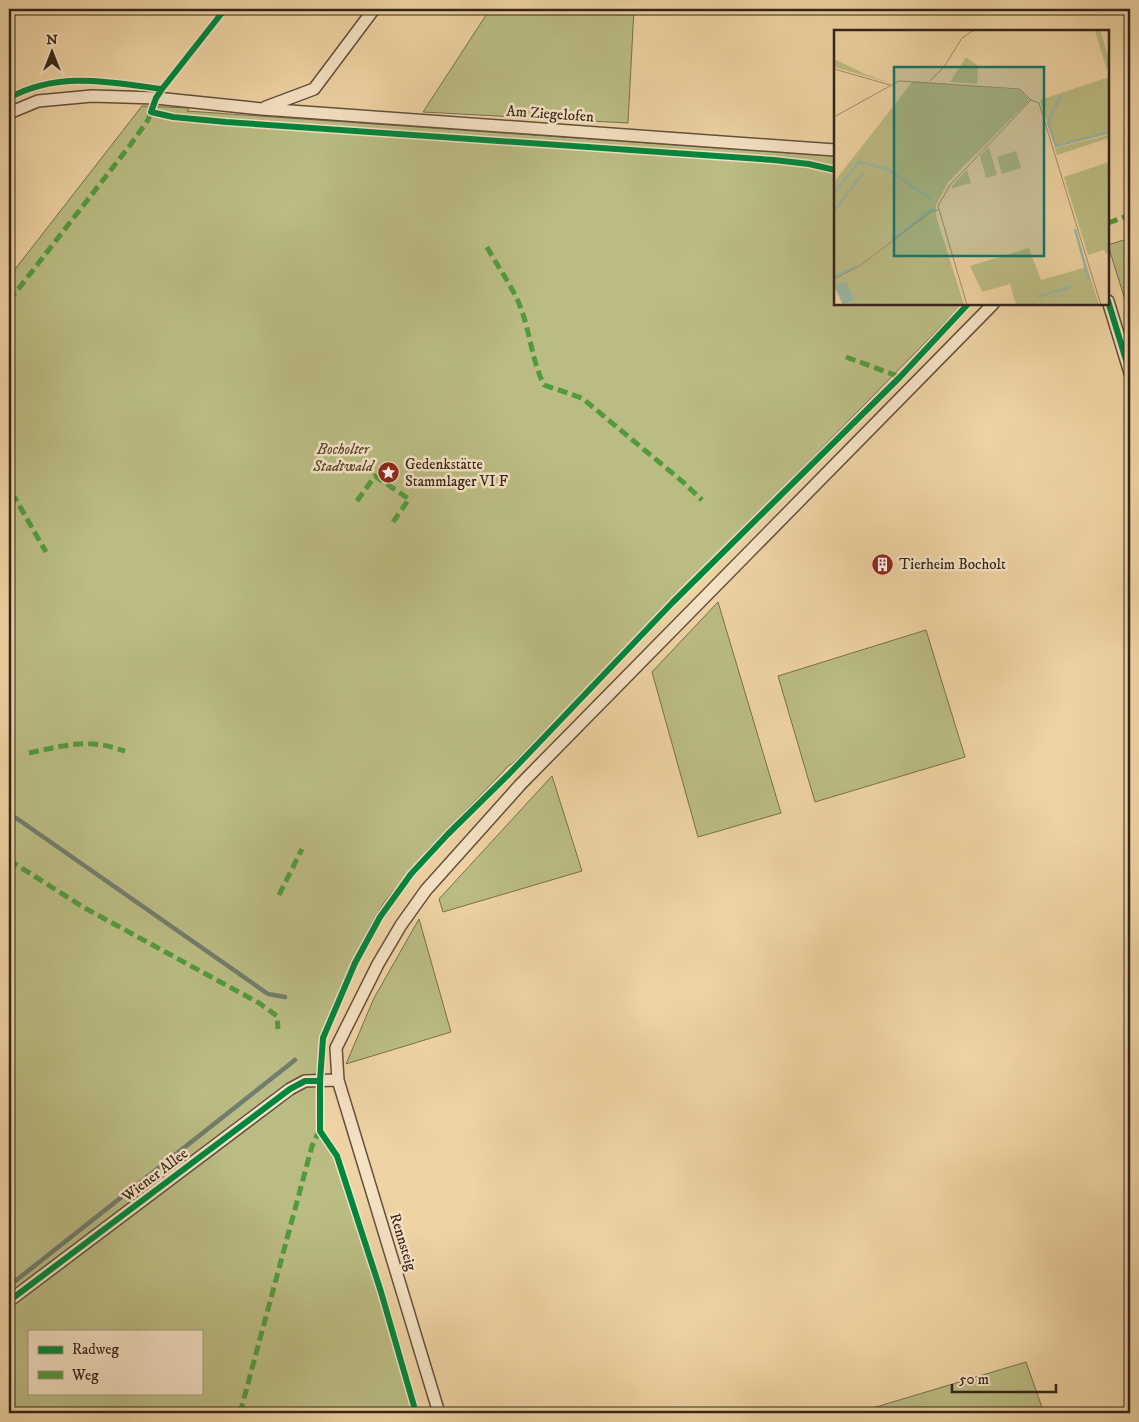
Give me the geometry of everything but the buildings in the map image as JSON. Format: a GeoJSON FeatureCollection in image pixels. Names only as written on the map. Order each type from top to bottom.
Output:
{"type":"FeatureCollection","features":[{"type":"Feature","properties":{"kind":"street"},"geometry":{"type":"LineString","coordinates":[[318,112],[310,102],[314,89],[374,9]]}},
{"type":"Feature","properties":{"kind":"street"},"geometry":{"type":"LineString","coordinates":[[262,109],[314,89]]}},
{"type":"Feature","properties":{"kind":"street","name":"Am Ziegelofen"},"geometry":{"type":"LineString","coordinates":[[9,112],[38,102],[92,96],[156,98],[262,109],[834,150]]}},
{"type":"Feature","properties":{"kind":"street"},"geometry":{"type":"LineString","coordinates":[[1109,304],[1130,373]]}},
{"type":"Feature","properties":{"kind":"street"},"geometry":{"type":"LineString","coordinates":[[338,1080],[336,1048],[378,964],[401,925],[426,890],[520,785],[992,305]]}},
{"type":"Feature","properties":{"kind":"street","name":"Wiener Allee"},"geometry":{"type":"LineString","coordinates":[[9,1301],[290,1089],[305,1080],[338,1080]]}},
{"type":"Feature","properties":{"kind":"street","name":"Rennsteig"},"geometry":{"type":"LineString","coordinates":[[338,1080],[440,1413]]}},
{"type":"Feature","properties":{"kind":"green space"},"geometry":{"type":"Polygon","coordinates":[[[490,9],[634,9],[628,123],[423,112],[490,9]]]}},
{"type":"Feature","properties":{"kind":"green space","name":"Bocholter Stadtwald"},"geometry":{"type":"Polygon","coordinates":[[[142,106],[189,108],[187,111],[834,156],[834,305],[962,305],[431,846],[385,901],[375,917],[340,988],[321,1038],[319,1103],[316,1126],[334,1156],[395,1348],[413,1413],[9,1413],[9,277],[142,106]]]}},
{"type":"Feature","properties":{"kind":"green space"},"geometry":{"type":"Polygon","coordinates":[[[1130,238],[1130,316],[1109,248],[1109,245],[1130,238]]]}},
{"type":"Feature","properties":{"kind":"green space"},"geometry":{"type":"Polygon","coordinates":[[[718,602],[781,813],[698,837],[652,672],[718,602]]]}},
{"type":"Feature","properties":{"kind":"green space"},"geometry":{"type":"Polygon","coordinates":[[[926,630],[965,757],[815,802],[778,676],[926,630]]]}},
{"type":"Feature","properties":{"kind":"green space"},"geometry":{"type":"Polygon","coordinates":[[[552,776],[582,871],[443,912],[439,899],[552,776]]]}},
{"type":"Feature","properties":{"kind":"green space"},"geometry":{"type":"Polygon","coordinates":[[[419,919],[451,1032],[346,1064],[374,998],[419,919]]]}},
{"type":"Feature","properties":{"kind":"green space"},"geometry":{"type":"Polygon","coordinates":[[[1026,1362],[1044,1413],[856,1413],[1026,1362]]]}},
{"type":"Feature","properties":{"kind":"waterway"},"geometry":{"type":"LineString","coordinates":[[9,813],[268,994],[285,997]]}},
{"type":"Feature","properties":{"kind":"waterway"},"geometry":{"type":"LineString","coordinates":[[9,1286],[295,1060]]}},
{"type":"Feature","properties":{"kind":"marked path"},"geometry":{"type":"LineString","coordinates":[[9,301],[131,144],[148,120],[152,109]]}},
{"type":"Feature","properties":{"kind":"marked path"},"geometry":{"type":"LineString","coordinates":[[1109,223],[1130,215]]}},
{"type":"Feature","properties":{"kind":"marked path"},"geometry":{"type":"LineString","coordinates":[[487,247],[518,301],[536,365],[544,385],[582,398],[702,500]]}},
{"type":"Feature","properties":{"kind":"marked path"},"geometry":{"type":"LineString","coordinates":[[846,357],[900,377]]}},
{"type":"Feature","properties":{"kind":"marked path"},"geometry":{"type":"LineString","coordinates":[[357,501],[375,476],[409,499],[393,522]]}},
{"type":"Feature","properties":{"kind":"marked path"},"geometry":{"type":"LineString","coordinates":[[9,497],[15,498],[46,552]]}},
{"type":"Feature","properties":{"kind":"marked path"},"geometry":{"type":"LineString","coordinates":[[29,753],[83,744],[105,745],[125,751]]}},
{"type":"Feature","properties":{"kind":"marked path"},"geometry":{"type":"LineString","coordinates":[[279,895],[302,849]]}},
{"type":"Feature","properties":{"kind":"marked path"},"geometry":{"type":"LineString","coordinates":[[9,860],[83,907],[259,1003],[277,1016],[278,1029]]}},
{"type":"Feature","properties":{"kind":"marked path"},"geometry":{"type":"LineString","coordinates":[[240,1413],[312,1146],[320,1129]]}},
{"type":"Feature","properties":{"kind":"cycle path"},"geometry":{"type":"LineString","coordinates":[[225,9],[162,89],[156,98],[151,112],[173,117],[226,122],[774,160],[809,164],[834,170]]}},
{"type":"Feature","properties":{"kind":"cycle path"},"geometry":{"type":"LineString","coordinates":[[9,98],[46,84],[65,81],[103,82],[162,89]]}},
{"type":"Feature","properties":{"kind":"cycle path"},"geometry":{"type":"LineString","coordinates":[[1109,304],[1130,373]]}},
{"type":"Feature","properties":{"kind":"cycle path"},"geometry":{"type":"LineString","coordinates":[[416,1413],[381,1292],[337,1156],[320,1131],[320,1081],[323,1038],[355,963],[380,917],[411,874],[448,834],[509,774],[673,602],[900,377],[967,305]]}},
{"type":"Feature","properties":{"kind":"cycle path"},"geometry":{"type":"LineString","coordinates":[[9,1301],[290,1089],[305,1081],[320,1081]]}},
{"type":"Feature","properties":{"kind":"place","name":"Gedenkstätte Stammlager VI F"},"geometry":{"type":"Point","coordinates":[389,473]}},
{"type":"Feature","properties":{"kind":"place","name":"Tierheim Bocholt"},"geometry":{"type":"Point","coordinates":[883,564]}}]}
